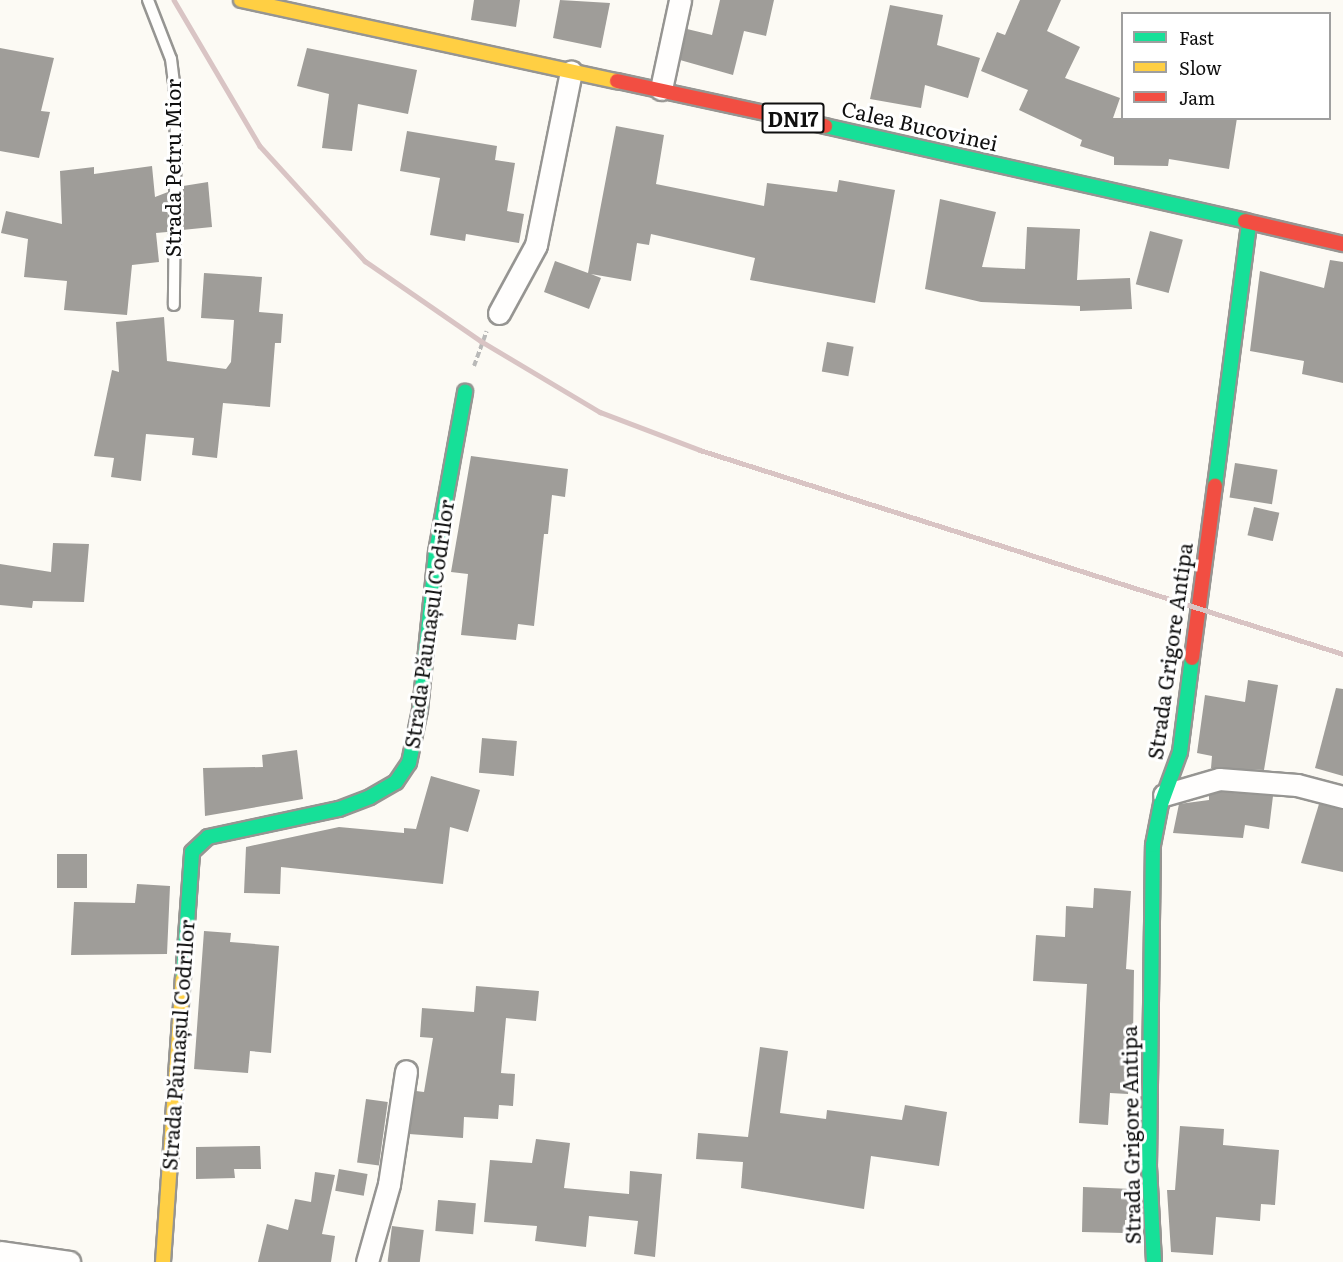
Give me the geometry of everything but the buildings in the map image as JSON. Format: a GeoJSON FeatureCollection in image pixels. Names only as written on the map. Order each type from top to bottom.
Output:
{"type":"FeatureCollection","features":[{"type":"Feature","properties":{"kind":"main road","name":"Calea Bucovinei"},"geometry":{"type":"LineString","coordinates":[[241,0],[661,89],[1249,225],[1343,244]]}},
{"type":"Feature","properties":{"kind":"main road","name":"Strada Grigore Antipa"},"geometry":{"type":"LineString","coordinates":[[1154,1262],[1150,1007],[1153,845],[1164,795],[1180,752],[1249,225]]}},
{"type":"Feature","properties":{"kind":"main road","name":"Strada Păunașul Codrilor"},"geometry":{"type":"LineString","coordinates":[[163,1262],[192,852],[208,837],[339,809],[396,783],[409,763],[420,710],[436,552],[465,392]]}},
{"type":"Feature","properties":{"kind":"street"},"geometry":{"type":"LineString","coordinates":[[661,89],[680,0]]}},
{"type":"Feature","properties":{"kind":"street"},"geometry":{"type":"LineString","coordinates":[[499,314],[536,244],[571,71]]}},
{"type":"Feature","properties":{"kind":"street"},"geometry":{"type":"LineString","coordinates":[[1164,795],[1220,779],[1297,785],[1343,797]]}},
{"type":"Feature","properties":{"kind":"street"},"geometry":{"type":"LineString","coordinates":[[367,1262],[389,1184],[406,1071]]}},
{"type":"Feature","properties":{"kind":"street"},"geometry":{"type":"LineString","coordinates":[[0,1252],[69,1262]]}},
{"type":"Feature","properties":{"kind":"lane","name":"Strada Petru Mior"},"geometry":{"type":"LineString","coordinates":[[148,0],[171,59],[176,99],[174,305]]}},
{"type":"Feature","properties":{"kind":"path"},"geometry":{"type":"LineString","coordinates":[[465,392],[481,341],[499,314]]}},
{"type":"Feature","properties":{"kind":"railway"},"geometry":{"type":"LineString","coordinates":[[174,0],[260,146],[365,261],[481,341],[600,412],[700,450],[1343,654]]}},
{"type":"Feature","properties":{"kind":"traffic: fast"},"geometry":{"type":"LineString","coordinates":[[825,126],[1245,221]]}},
{"type":"Feature","properties":{"kind":"traffic: fast"},"geometry":{"type":"LineString","coordinates":[[1215,486],[1249,225]]}},
{"type":"Feature","properties":{"kind":"traffic: fast"},"geometry":{"type":"LineString","coordinates":[[183,979],[192,852],[208,837],[339,809],[370,797],[396,782],[409,763],[420,710],[436,552],[465,392]]}},
{"type":"Feature","properties":{"kind":"traffic: fast"},"geometry":{"type":"LineString","coordinates":[[1154,1262],[1149,1167],[1153,845],[1161,804],[1180,752],[1192,658]]}},
{"type":"Feature","properties":{"kind":"traffic: slow"},"geometry":{"type":"LineString","coordinates":[[241,0],[617,81]]}},
{"type":"Feature","properties":{"kind":"traffic: slow"},"geometry":{"type":"LineString","coordinates":[[163,1262],[183,979]]}},
{"type":"Feature","properties":{"kind":"traffic: jam"},"geometry":{"type":"LineString","coordinates":[[617,81],[825,126]]}},
{"type":"Feature","properties":{"kind":"traffic: jam"},"geometry":{"type":"LineString","coordinates":[[1245,221],[1343,244]]}},
{"type":"Feature","properties":{"kind":"traffic: jam"},"geometry":{"type":"LineString","coordinates":[[1192,658],[1215,486]]}}]}
